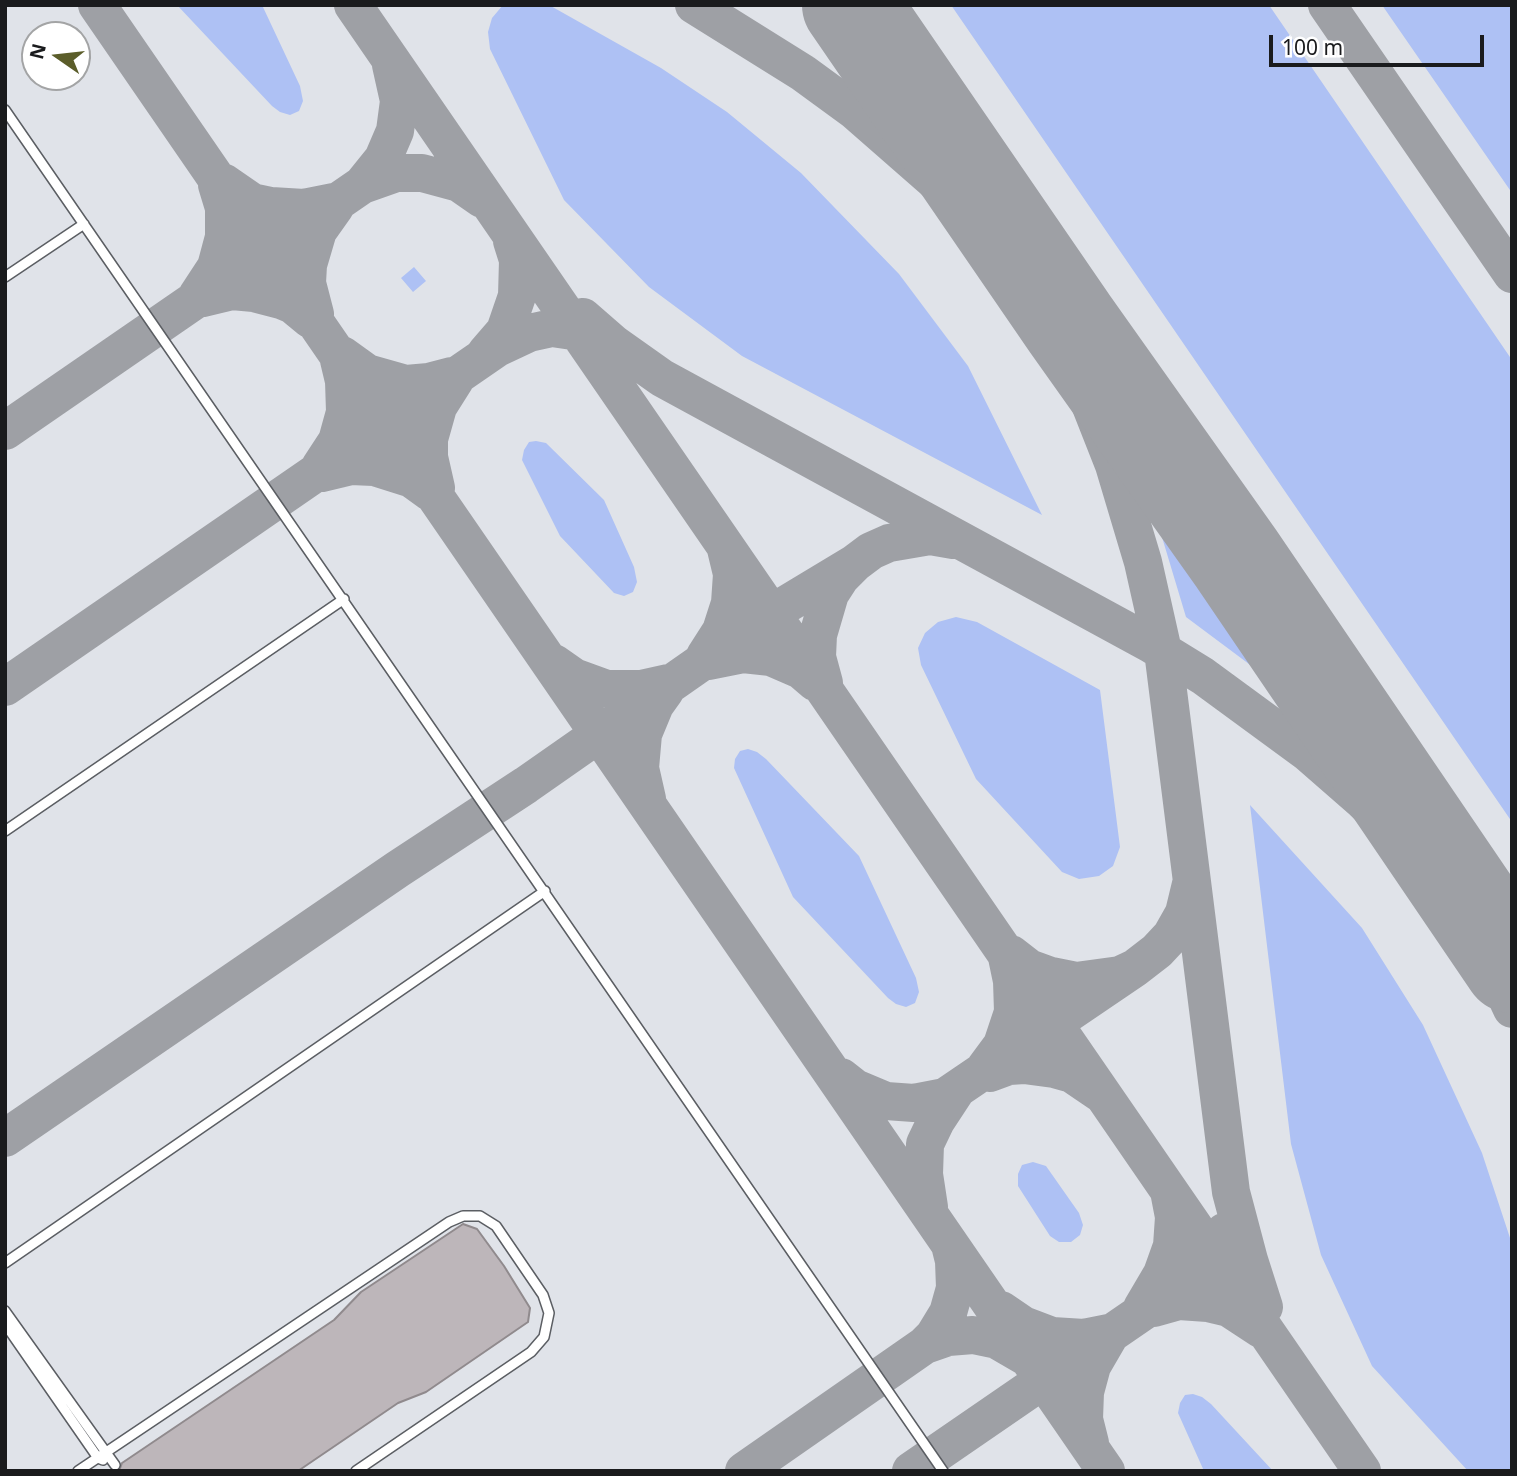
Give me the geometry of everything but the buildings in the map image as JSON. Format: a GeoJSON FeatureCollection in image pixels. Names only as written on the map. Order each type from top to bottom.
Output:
{"type":"FeatureCollection","features":[{"type":"Feature","properties":{"kind":"lane"},"geometry":{"type":"LineString","coordinates":[[5,110],[943,1471]]}},
{"type":"Feature","properties":{"kind":"lane"},"geometry":{"type":"LineString","coordinates":[[5,277],[83,224]]}},
{"type":"Feature","properties":{"kind":"lane"},"geometry":{"type":"LineString","coordinates":[[5,831],[344,599]]}},
{"type":"Feature","properties":{"kind":"lane"},"geometry":{"type":"LineString","coordinates":[[5,1263],[545,891]]}},
{"type":"Feature","properties":{"kind":"lane"},"geometry":{"type":"LineString","coordinates":[[78,1471],[449,1222],[463,1216],[480,1216],[496,1226],[543,1295],[549,1313],[544,1337],[531,1352],[356,1471]]}},
{"type":"Feature","properties":{"kind":"lane"},"geometry":{"type":"LineString","coordinates":[[5,1311],[115,1465],[98,1458],[5,1324]]}},
{"type":"Feature","properties":{"kind":"shaded area"},"geometry":{"type":"Polygon","coordinates":[[[177,5],[262,5],[300,86],[303,101],[299,111],[290,115],[272,106],[177,5]]]}},
{"type":"Feature","properties":{"kind":"shaded area"},"geometry":{"type":"Polygon","coordinates":[[[503,5],[549,5],[661,68],[727,112],[801,173],[899,274],[968,366],[1042,515],[742,356],[649,287],[564,200],[490,49],[488,32],[492,18],[503,5]]]}},
{"type":"Feature","properties":{"kind":"shaded area"},"geometry":{"type":"Polygon","coordinates":[[[951,5],[1269,5],[1512,360],[1512,822],[951,5]]]}},
{"type":"Feature","properties":{"kind":"shaded area"},"geometry":{"type":"Polygon","coordinates":[[[1382,5],[1512,5],[1512,193],[1382,5]]]}},
{"type":"Feature","properties":{"kind":"shaded area"},"geometry":{"type":"Polygon","coordinates":[[[414,267],[426,281],[413,292],[401,278],[414,267]]]}},
{"type":"Feature","properties":{"kind":"shaded area"},"geometry":{"type":"Polygon","coordinates":[[[529,442],[546,443],[604,500],[634,567],[637,582],[633,592],[624,596],[614,593],[560,536],[522,460],[529,442]]]}},
{"type":"Feature","properties":{"kind":"shaded area"},"geometry":{"type":"Polygon","coordinates":[[[1140,464],[1328,723],[1186,617],[1140,464]]]}},
{"type":"Feature","properties":{"kind":"shaded area"},"geometry":{"type":"Polygon","coordinates":[[[956,617],[977,622],[1100,690],[1120,847],[1113,866],[1099,876],[1079,879],[1062,872],[976,779],[921,665],[918,648],[925,633],[938,622],[956,617]]]}},
{"type":"Feature","properties":{"kind":"shaded area"},"geometry":{"type":"Polygon","coordinates":[[[748,749],[766,759],[859,856],[916,978],[919,992],[915,1003],[906,1007],[888,998],[793,897],[734,768],[740,751],[748,749]]]}},
{"type":"Feature","properties":{"kind":"shaded area"},"geometry":{"type":"Polygon","coordinates":[[[1250,805],[1362,928],[1423,1025],[1482,1153],[1512,1244],[1512,1471],[1468,1471],[1372,1366],[1321,1255],[1291,1144],[1250,805]]]}},
{"type":"Feature","properties":{"kind":"shaded area"},"geometry":{"type":"Polygon","coordinates":[[[1033,1162],[1046,1166],[1079,1213],[1083,1225],[1080,1235],[1071,1242],[1059,1242],[1050,1236],[1018,1186],[1018,1174],[1022,1165],[1033,1162]]]}},
{"type":"Feature","properties":{"kind":"shaded area"},"geometry":{"type":"Polygon","coordinates":[[[1193,1394],[1211,1404],[1273,1471],[1204,1471],[1178,1413],[1185,1395],[1193,1394]]]}},
{"type":"Feature","properties":{"kind":"taxiway"},"geometry":{"type":"LineString","coordinates":[[97,5],[1106,1471]]}},
{"type":"Feature","properties":{"kind":"taxiway"},"geometry":{"type":"LineString","coordinates":[[353,5],[1362,1471]]}},
{"type":"Feature","properties":{"kind":"taxiway"},"geometry":{"type":"LineString","coordinates":[[694,5],[803,73],[855,111],[959,202],[1006,252]]}},
{"type":"Feature","properties":{"kind":"taxiway"},"geometry":{"type":"LineString","coordinates":[[1327,5],[1512,274]]}},
{"type":"Feature","properties":{"kind":"taxiway"},"geometry":{"type":"LineString","coordinates":[[362,185],[383,159],[395,131],[399,101],[391,65]]}},
{"type":"Feature","properties":{"kind":"taxiway"},"geometry":{"type":"LineString","coordinates":[[5,431],[362,185],[396,173],[422,173],[459,183],[482,199]]}},
{"type":"Feature","properties":{"kind":"taxiway"},"geometry":{"type":"LineString","coordinates":[[223,182],[252,202],[271,206],[304,208],[334,202]]}},
{"type":"Feature","properties":{"kind":"taxiway"},"geometry":{"type":"LineString","coordinates":[[197,296],[216,267],[224,237],[224,208],[217,185]]}},
{"type":"Feature","properties":{"kind":"taxiway"},"geometry":{"type":"LineString","coordinates":[[315,314],[307,283],[308,265],[318,231],[335,207]]}},
{"type":"Feature","properties":{"kind":"taxiway"},"geometry":{"type":"LineString","coordinates":[[998,220],[1077,371],[1114,465],[1143,562],[1163,651],[1231,1192],[1264,1307]]}},
{"type":"Feature","properties":{"kind":"taxiway"},"geometry":{"type":"LineString","coordinates":[[486,353],[505,331],[517,296],[518,260],[512,241]]}},
{"type":"Feature","properties":{"kind":"taxiway"},"geometry":{"type":"LineString","coordinates":[[203,298],[232,291],[254,293],[293,305],[310,319]]}},
{"type":"Feature","properties":{"kind":"taxiway"},"geometry":{"type":"LineString","coordinates":[[583,317],[614,344],[662,378],[1151,644],[1203,676],[1308,753],[1363,801],[1414,850],[1512,965]]}},
{"type":"Feature","properties":{"kind":"taxiway"},"geometry":{"type":"LineString","coordinates":[[5,687],[497,348],[529,333],[552,328],[593,334]]}},
{"type":"Feature","properties":{"kind":"taxiway"},"geometry":{"type":"LineString","coordinates":[[342,355],[367,373],[406,384],[452,376]]}},
{"type":"Feature","properties":{"kind":"taxiway"},"geometry":{"type":"LineString","coordinates":[[320,467],[337,441],[345,412],[344,381],[339,360]]}},
{"type":"Feature","properties":{"kind":"taxiway"},"geometry":{"type":"LineString","coordinates":[[436,488],[429,457],[429,439],[438,407],[455,380]]}},
{"type":"Feature","properties":{"kind":"taxiway"},"geometry":{"type":"LineString","coordinates":[[322,473],[351,466],[374,467],[412,479],[430,492]]}},
{"type":"Feature","properties":{"kind":"taxiway"},"geometry":{"type":"LineString","coordinates":[[824,683],[817,657],[818,635],[830,594],[841,577],[871,551],[889,543],[930,536],[953,540]]}},
{"type":"Feature","properties":{"kind":"taxiway"},"geometry":{"type":"LineString","coordinates":[[705,656],[721,631],[730,603],[732,574],[726,549]]}},
{"type":"Feature","properties":{"kind":"taxiway"},"geometry":{"type":"LineString","coordinates":[[5,1138],[398,869],[526,785],[772,613],[855,563]]}},
{"type":"Feature","properties":{"kind":"taxiway"},"geometry":{"type":"LineString","coordinates":[[708,661],[743,654],[771,657],[801,670],[815,682]]}},
{"type":"Feature","properties":{"kind":"taxiway"},"geometry":{"type":"LineString","coordinates":[[554,663],[574,677],[607,689],[641,689],[668,683]]}},
{"type":"Feature","properties":{"kind":"taxiway"},"geometry":{"type":"LineString","coordinates":[[647,799],[640,768],[643,734],[655,705],[665,691]]}},
{"type":"Feature","properties":{"kind":"taxiway"},"geometry":{"type":"LineString","coordinates":[[1011,954],[1029,968],[1076,981],[1120,975],[1135,968],[1171,936],[1184,913],[1191,884]]}},
{"type":"Feature","properties":{"kind":"taxiway"},"geometry":{"type":"LineString","coordinates":[[1482,945],[1512,1009]]}},
{"type":"Feature","properties":{"kind":"taxiway"},"geometry":{"type":"LineString","coordinates":[[985,1068],[1002,1045],[1013,1012],[1012,981],[1007,957]]}},
{"type":"Feature","properties":{"kind":"taxiway"},"geometry":{"type":"LineString","coordinates":[[841,1077],[855,1088],[886,1101],[914,1103],[945,1097],[1135,968]]}},
{"type":"Feature","properties":{"kind":"taxiway"},"geometry":{"type":"LineString","coordinates":[[990,1073],[1009,1066],[1024,1065],[1054,1069],[1072,1074],[1100,1093]]}},
{"type":"Feature","properties":{"kind":"taxiway"},"geometry":{"type":"LineString","coordinates":[[929,1207],[924,1174],[925,1144],[957,1089]]}},
{"type":"Feature","properties":{"kind":"taxiway"},"geometry":{"type":"LineString","coordinates":[[1142,1308],[1162,1274],[1172,1246],[1174,1217],[1169,1191]]}},
{"type":"Feature","properties":{"kind":"taxiway"},"geometry":{"type":"LineString","coordinates":[[911,1471],[1186,1282],[1204,1266],[1219,1246],[1224,1232]]}},
{"type":"Feature","properties":{"kind":"taxiway"},"geometry":{"type":"LineString","coordinates":[[744,1471],[925,1345],[934,1336],[948,1313],[955,1288],[954,1261],[950,1245]]}},
{"type":"Feature","properties":{"kind":"taxiway"},"geometry":{"type":"LineString","coordinates":[[1154,1308],[1179,1301],[1208,1303],[1229,1308],[1261,1329]]}},
{"type":"Feature","properties":{"kind":"taxiway"},"geometry":{"type":"LineString","coordinates":[[1001,1310],[1023,1325],[1052,1336],[1084,1338],[1109,1333]]}},
{"type":"Feature","properties":{"kind":"taxiway"},"geometry":{"type":"LineString","coordinates":[[925,1345],[948,1337],[973,1335],[997,1340],[1028,1358]]}},
{"type":"Feature","properties":{"kind":"taxiway"},"geometry":{"type":"LineString","coordinates":[[1090,1443],[1084,1419],[1085,1392],[1092,1366],[1110,1335]]}},
{"type":"Feature","properties":{"kind":"runway"},"geometry":{"type":"LineString","coordinates":[[851,5],[1070,324],[1236,558],[1512,964]]}}]}
